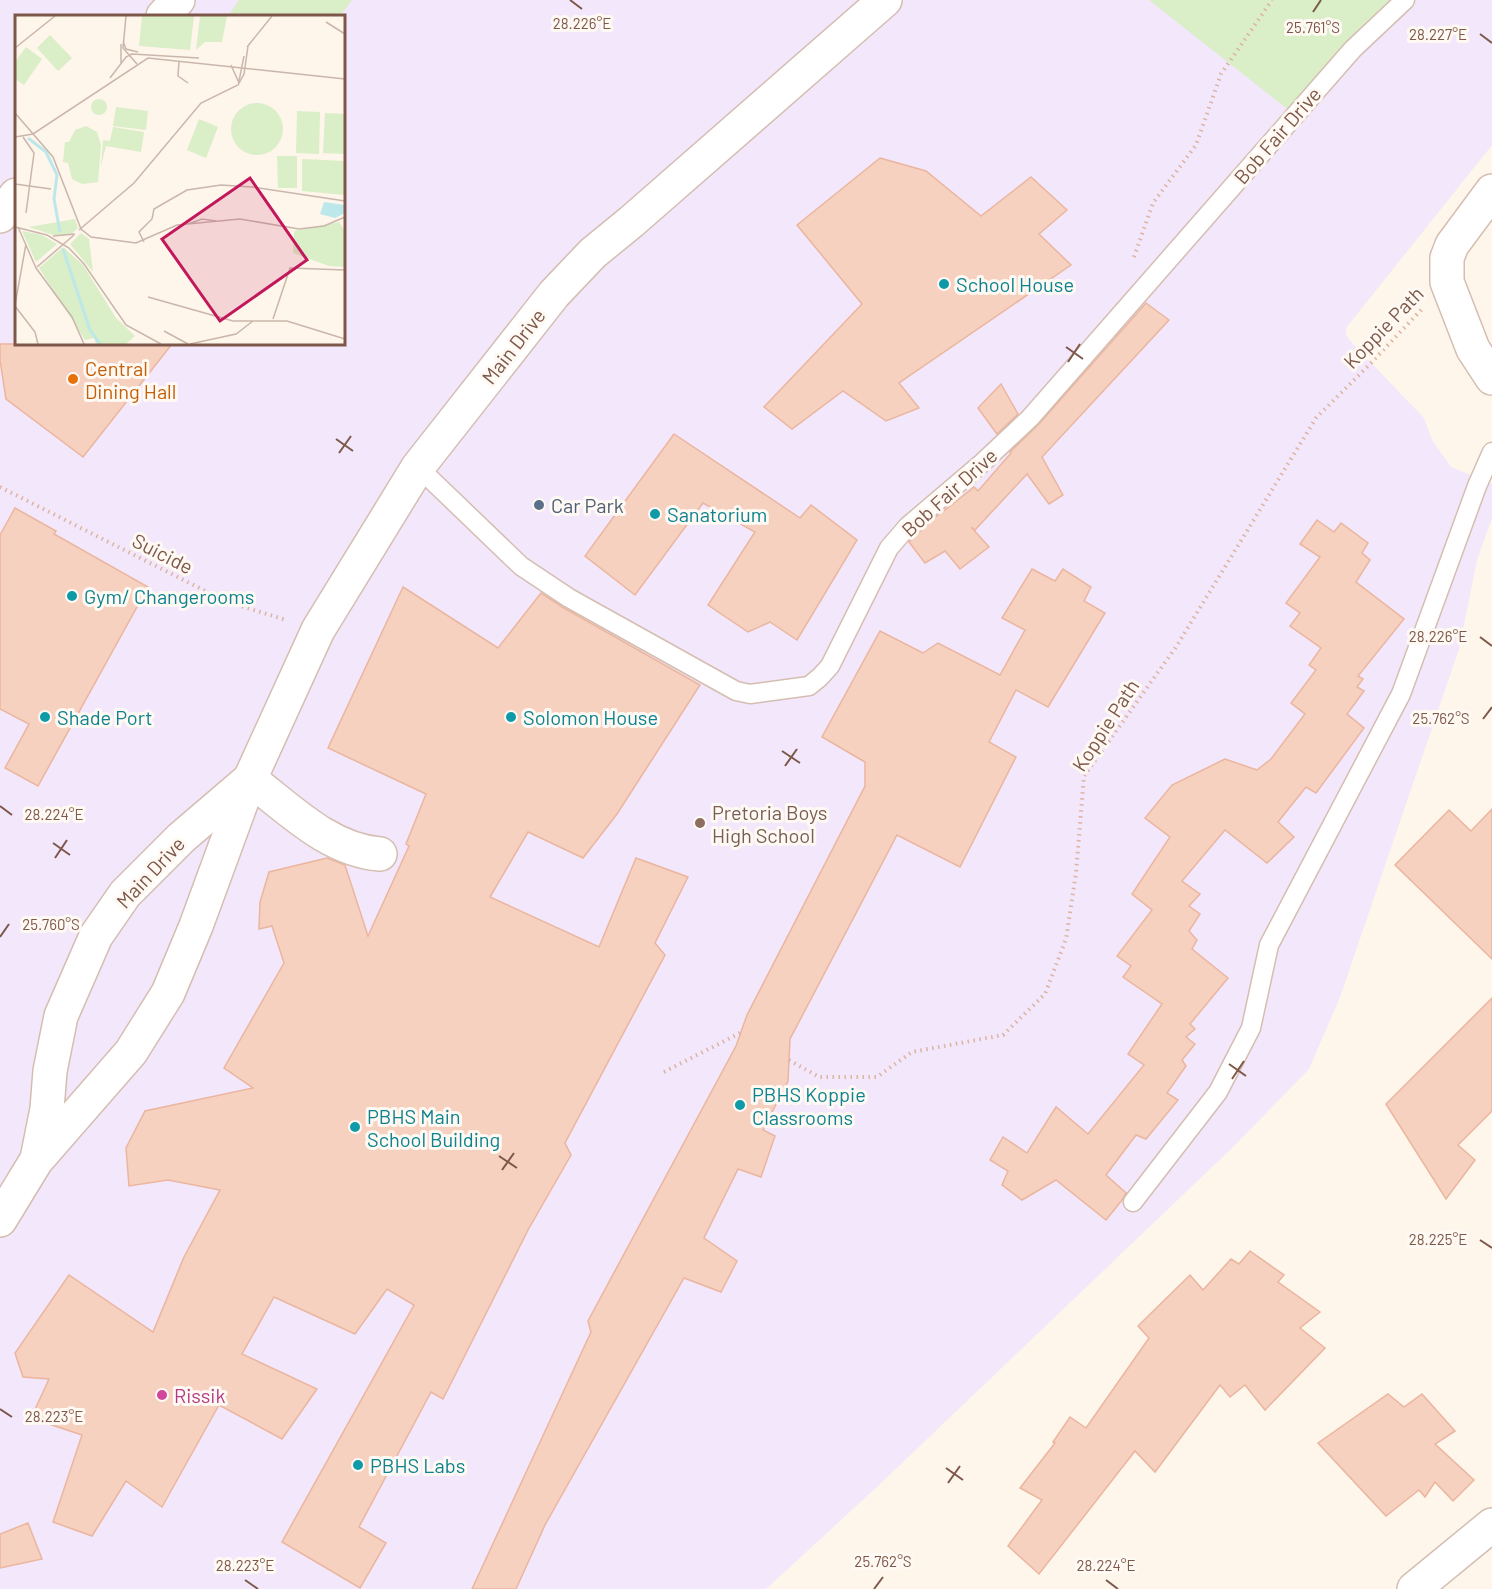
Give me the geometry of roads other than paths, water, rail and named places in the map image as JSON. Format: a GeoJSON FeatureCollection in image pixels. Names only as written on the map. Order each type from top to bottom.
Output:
{"type":"FeatureCollection","features":[{"type":"Feature","properties":{"kind":"street"},"geometry":{"type":"LineString","coordinates":[[164,15],[178,0]]}},
{"type":"Feature","properties":{"kind":"street","name":"Main Drive"},"geometry":{"type":"LineString","coordinates":[[0,1220],[36,1161],[131,1052],[168,993],[250,779],[318,630],[418,467],[554,294],[593,253],[885,0]]}},
{"type":"Feature","properties":{"kind":"street"},"geometry":{"type":"LineString","coordinates":[[1492,191],[1452,245],[1447,258],[1447,282],[1473,349],[1492,378]]}},
{"type":"Feature","properties":{"kind":"street"},"geometry":{"type":"LineString","coordinates":[[0,216],[15,196]]}},
{"type":"Feature","properties":{"kind":"street"},"geometry":{"type":"LineString","coordinates":[[250,779],[334,842],[364,853],[380,854]]}},
{"type":"Feature","properties":{"kind":"street","name":"Main Drive"},"geometry":{"type":"LineString","coordinates":[[36,1161],[47,1109],[50,1071],[61,1016],[96,936],[125,894],[181,838],[250,779]]}},
{"type":"Feature","properties":{"kind":"street"},"geometry":{"type":"LineString","coordinates":[[1414,1589],[1492,1525]]}},
{"type":"Feature","properties":{"kind":"lane","name":"Bob Fair Drive"},"geometry":{"type":"LineString","coordinates":[[418,467],[521,566],[579,604],[736,691],[750,694],[809,686],[830,666],[889,548],[908,526],[982,463],[1030,418],[1353,49],[1405,0]]}},
{"type":"Feature","properties":{"kind":"lane"},"geometry":{"type":"LineString","coordinates":[[1132,1202],[1218,1092],[1251,1028],[1269,945],[1401,694],[1477,486],[1492,452]]}},
{"type":"Feature","properties":{"kind":"place","name":"School House"},"geometry":{"type":"Point","coordinates":[944,284]}},
{"type":"Feature","properties":{"kind":"place","name":"Central Dining Hall"},"geometry":{"type":"Point","coordinates":[73,379]}},
{"type":"Feature","properties":{"kind":"place","name":"Car Park"},"geometry":{"type":"Point","coordinates":[539,505]}},
{"type":"Feature","properties":{"kind":"place","name":"Sanatorium"},"geometry":{"type":"Point","coordinates":[655,514]}},
{"type":"Feature","properties":{"kind":"place","name":"Gym/ Changerooms"},"geometry":{"type":"Point","coordinates":[72,596]}},
{"type":"Feature","properties":{"kind":"place","name":"Shade Port"},"geometry":{"type":"Point","coordinates":[45,717]}},
{"type":"Feature","properties":{"kind":"place","name":"Solomon House"},"geometry":{"type":"Point","coordinates":[511,717]}},
{"type":"Feature","properties":{"kind":"place","name":"Pretoria Boys High School"},"geometry":{"type":"Point","coordinates":[700,823]}},
{"type":"Feature","properties":{"kind":"place","name":"PBHS Koppie Classrooms"},"geometry":{"type":"Point","coordinates":[740,1105]}},
{"type":"Feature","properties":{"kind":"place","name":"PBHS Main School Building"},"geometry":{"type":"Point","coordinates":[355,1127]}},
{"type":"Feature","properties":{"kind":"place","name":"Rissik"},"geometry":{"type":"Point","coordinates":[162,1395]}},
{"type":"Feature","properties":{"kind":"place","name":"PBHS Labs"},"geometry":{"type":"Point","coordinates":[358,1465]}}]}
